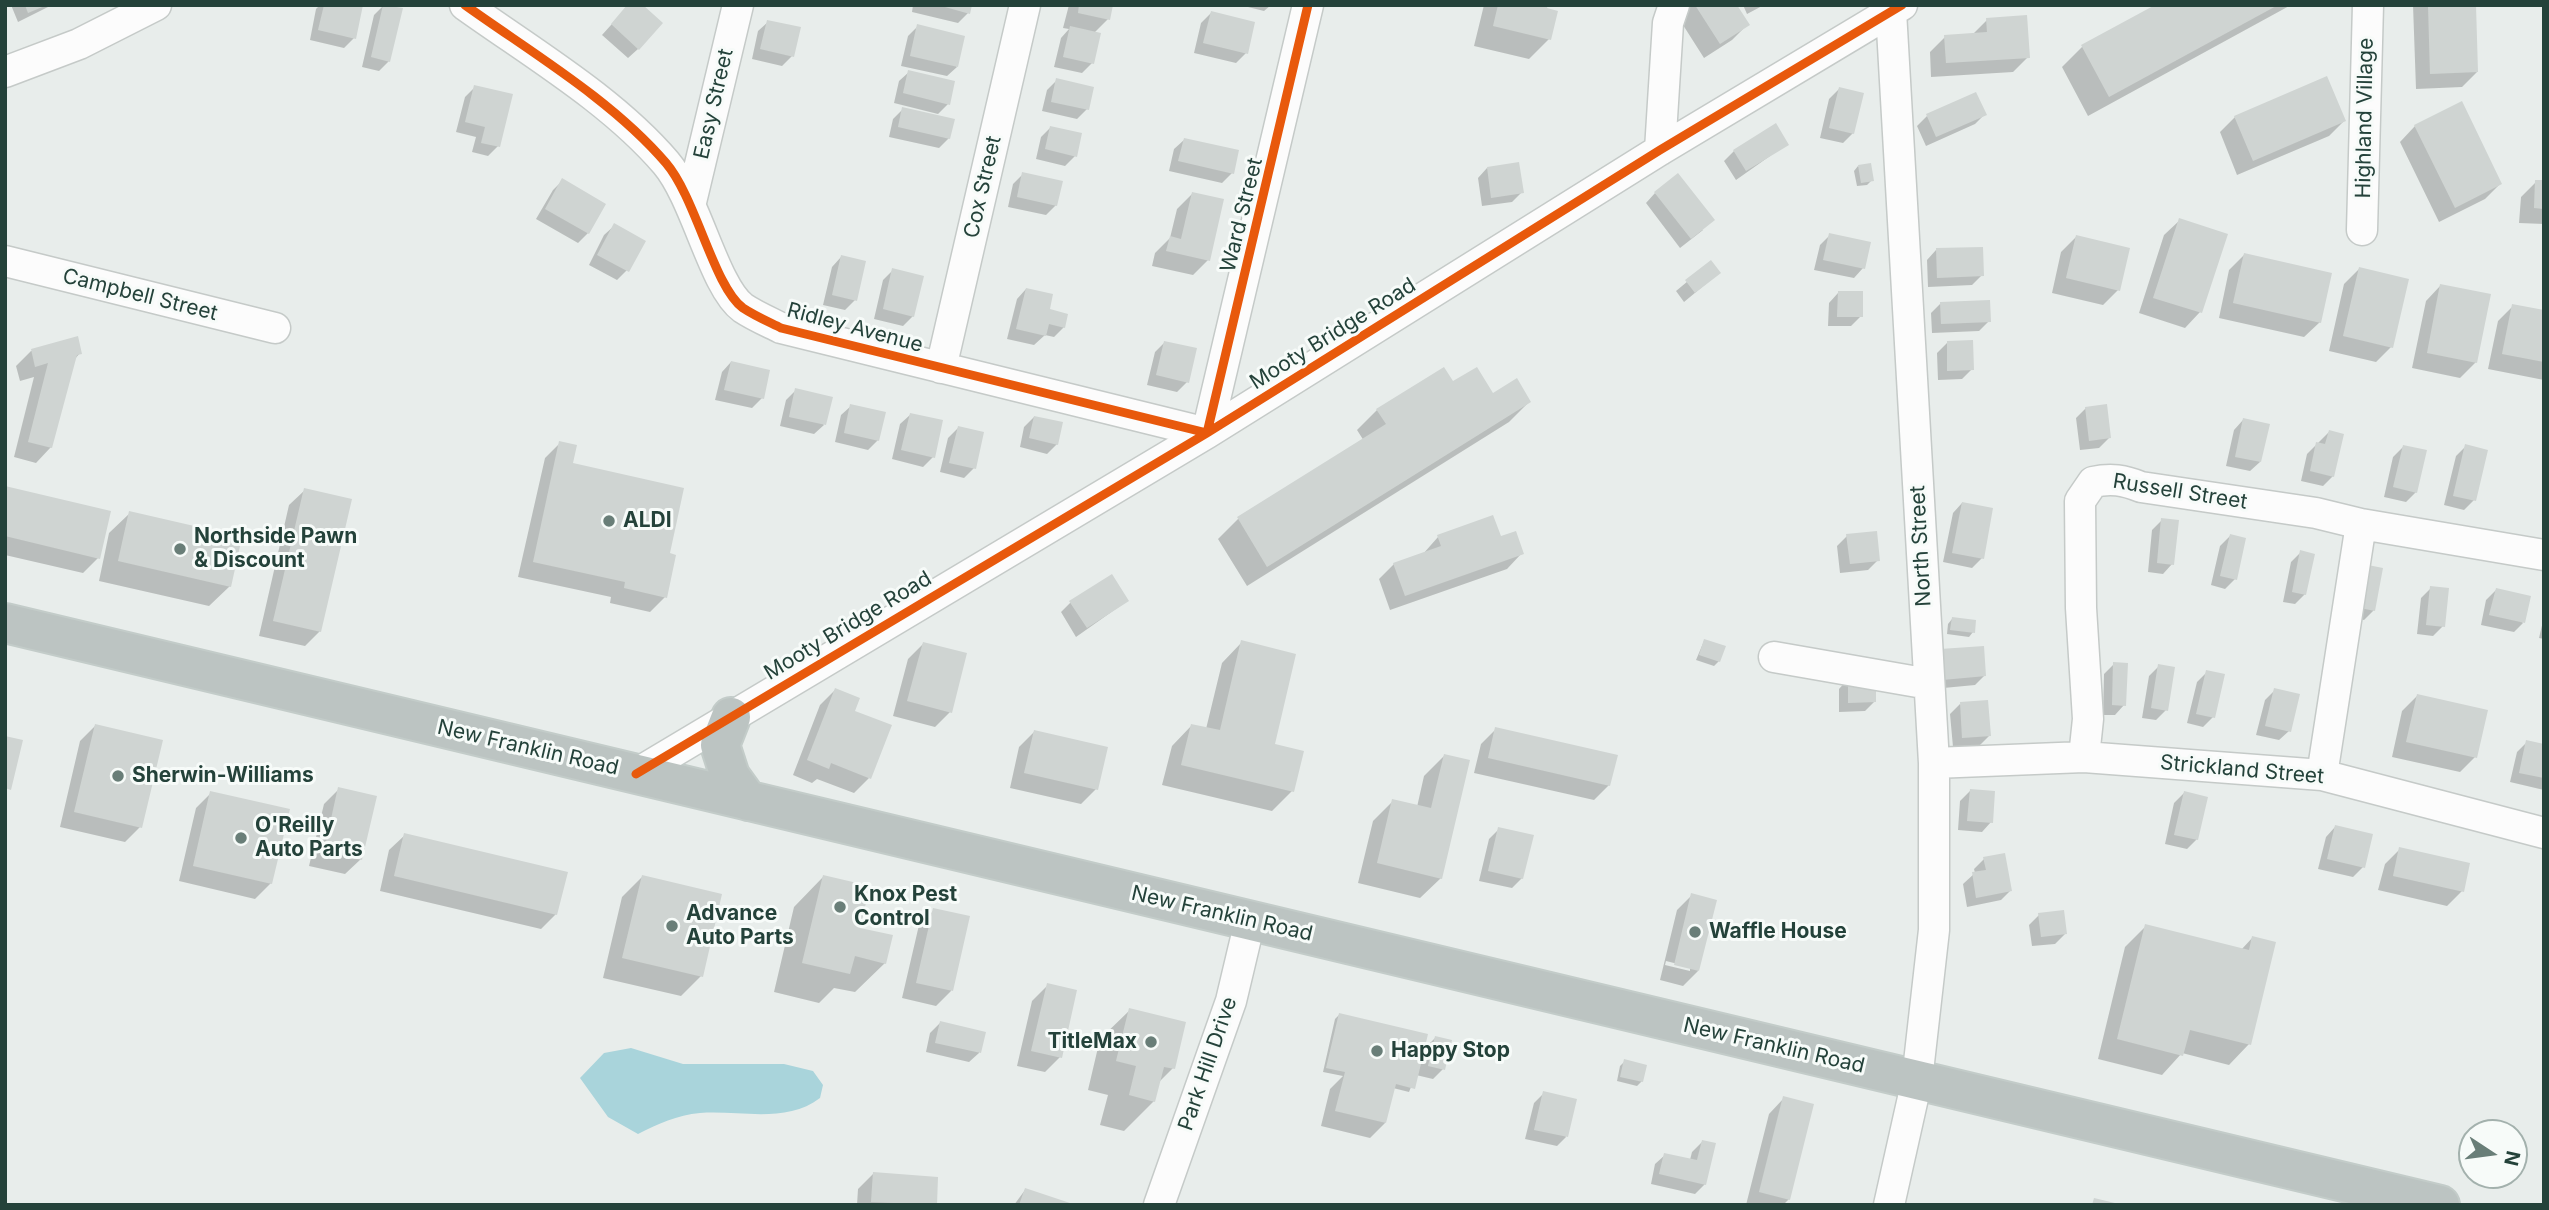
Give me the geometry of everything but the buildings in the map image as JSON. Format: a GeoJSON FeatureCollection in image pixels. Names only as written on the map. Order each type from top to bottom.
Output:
{"type":"FeatureCollection","features":[{"type":"Feature","properties":{"kind":"highway","name":"New Franklin Road"},"geometry":{"type":"LineString","coordinates":[[5,623],[2440,1205]]}},
{"type":"Feature","properties":{"kind":"highway"},"geometry":{"type":"LineString","coordinates":[[730,717],[720,745],[730,776],[748,800]]}},
{"type":"Feature","properties":{"kind":"street"},"geometry":{"type":"LineString","coordinates":[[5,72],[79,44],[156,5]]}},
{"type":"Feature","properties":{"kind":"street","name":"Ridley Avenue"},"geometry":{"type":"LineString","coordinates":[[465,5],[599,101],[666,163],[691,202],[721,276],[741,307],[781,328],[1208,433]]}},
{"type":"Feature","properties":{"kind":"street","name":"Easy Street"},"geometry":{"type":"LineString","coordinates":[[691,202],[738,5]]}},
{"type":"Feature","properties":{"kind":"street","name":"Cox Street"},"geometry":{"type":"LineString","coordinates":[[941,368],[1025,5]]}},
{"type":"Feature","properties":{"kind":"street","name":"Ward Street"},"geometry":{"type":"LineString","coordinates":[[1208,433],[1308,5]]}},
{"type":"Feature","properties":{"kind":"street"},"geometry":{"type":"LineString","coordinates":[[1660,150],[1668,23],[1674,5]]}},
{"type":"Feature","properties":{"kind":"street","name":"Highland Village"},"geometry":{"type":"LineString","coordinates":[[2362,230],[2368,5]]}},
{"type":"Feature","properties":{"kind":"street","name":"Mooty Bridge Road"},"geometry":{"type":"LineString","coordinates":[[636,774],[1208,433],[1660,150],[1897,8]]}},
{"type":"Feature","properties":{"kind":"street","name":"North Street"},"geometry":{"type":"LineString","coordinates":[[1889,1205],[1917,1080],[1934,929],[1934,763],[1897,8]]}},
{"type":"Feature","properties":{"kind":"street","name":"Campbell Street"},"geometry":{"type":"LineString","coordinates":[[5,261],[275,328]]}},
{"type":"Feature","properties":{"kind":"street","name":"Russell Street"},"geometry":{"type":"LineString","coordinates":[[2084,757],[2088,719],[2081,608],[2080,501],[2093,482],[2110,478],[2141,487],[2316,513],[2361,524],[2544,555]]}},
{"type":"Feature","properties":{"kind":"street"},"geometry":{"type":"LineString","coordinates":[[2322,775],[2361,524]]}},
{"type":"Feature","properties":{"kind":"street"},"geometry":{"type":"LineString","coordinates":[[1774,657],[1929,684]]}},
{"type":"Feature","properties":{"kind":"street","name":"Strickland Street"},"geometry":{"type":"LineString","coordinates":[[1934,763],[2084,757],[2322,775],[2544,833]]}},
{"type":"Feature","properties":{"kind":"street","name":"Park Hill Drive"},"geometry":{"type":"LineString","coordinates":[[1159,1205],[1231,1000],[1250,920]]}},
{"type":"Feature","properties":{"kind":"water"},"geometry":{"type":"Polygon","coordinates":[[[631,1048],[683,1064],[784,1064],[813,1071],[823,1085],[820,1098],[793,1111],[692,1114],[668,1120],[638,1134],[608,1117],[580,1078],[604,1053],[631,1048]]]}},
{"type":"Feature","properties":{"kind":"cycle path"},"geometry":{"type":"LineString","coordinates":[[465,5],[544,59],[621,118],[645,140],[677,178],[723,281],[733,297],[752,314],[781,328],[1207,433],[1308,5]]}},
{"type":"Feature","properties":{"kind":"cycle path"},"geometry":{"type":"LineString","coordinates":[[636,774],[1207,433],[1660,150],[1902,5]]}},
{"type":"Feature","properties":{"kind":"place","name":"ALDI"},"geometry":{"type":"Point","coordinates":[609,521]}},
{"type":"Feature","properties":{"kind":"place","name":"Northside Pawn & Discount"},"geometry":{"type":"Point","coordinates":[180,549]}},
{"type":"Feature","properties":{"kind":"place","name":"Sherwin-Williams"},"geometry":{"type":"Point","coordinates":[118,776]}},
{"type":"Feature","properties":{"kind":"place","name":"O'Reilly Auto Parts"},"geometry":{"type":"Point","coordinates":[241,838]}},
{"type":"Feature","properties":{"kind":"place","name":"Knox Pest Control"},"geometry":{"type":"Point","coordinates":[840,907]}},
{"type":"Feature","properties":{"kind":"place","name":"Advance Auto Parts"},"geometry":{"type":"Point","coordinates":[672,926]}},
{"type":"Feature","properties":{"kind":"place","name":"Waffle House"},"geometry":{"type":"Point","coordinates":[1695,932]}},
{"type":"Feature","properties":{"kind":"place","name":"TitleMax"},"geometry":{"type":"Point","coordinates":[1151,1042]}},
{"type":"Feature","properties":{"kind":"place","name":"Happy Stop"},"geometry":{"type":"Point","coordinates":[1377,1051]}}]}
